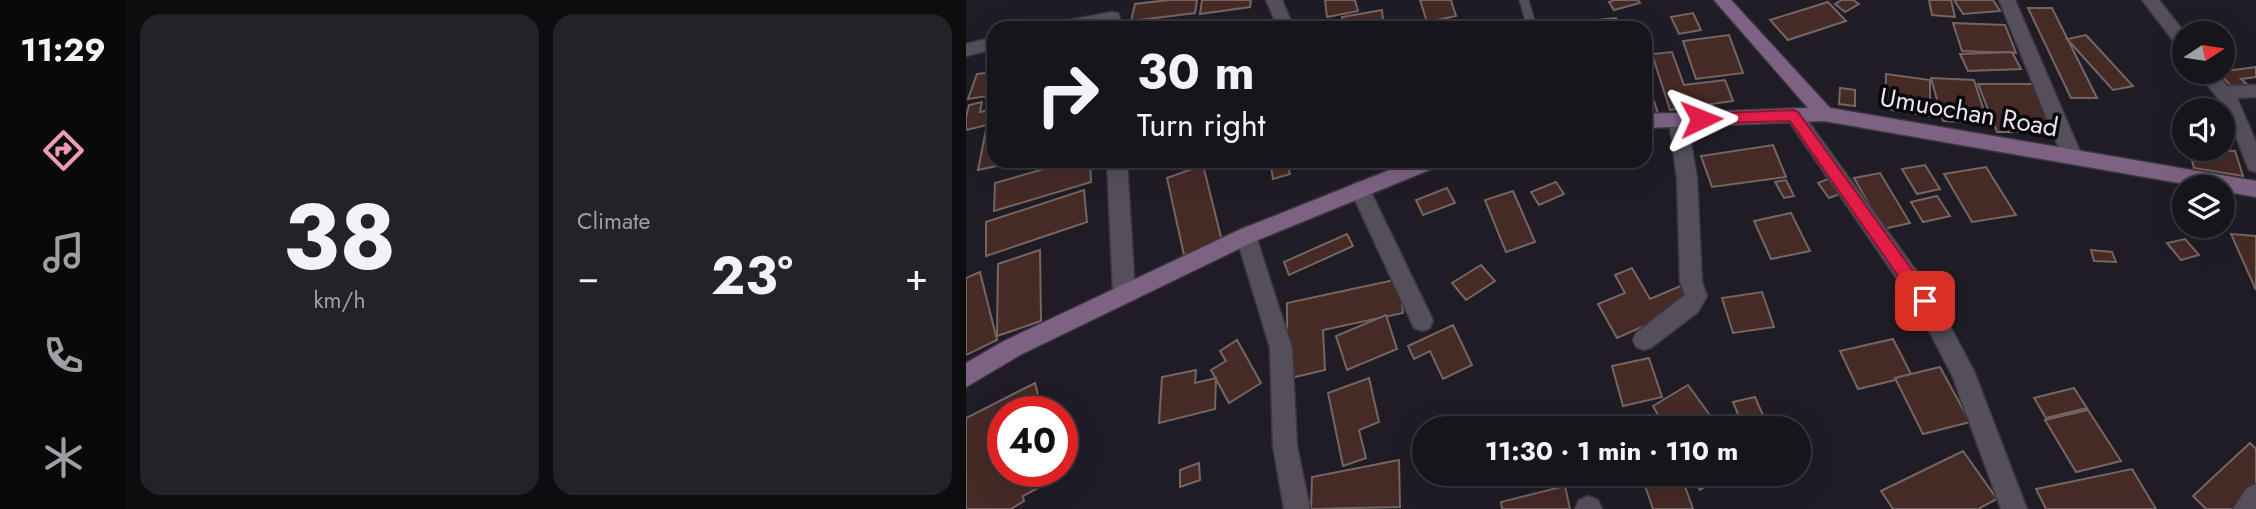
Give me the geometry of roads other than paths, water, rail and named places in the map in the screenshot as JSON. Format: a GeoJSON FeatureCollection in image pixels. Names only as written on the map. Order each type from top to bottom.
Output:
{"type":"FeatureCollection","features":[{"type":"Feature","properties":{"kind":"street"},"geometry":{"type":"LineString","coordinates":[[1111,21],[1121,0]]}},
{"type":"Feature","properties":{"kind":"street"},"geometry":{"type":"LineString","coordinates":[[1274,0],[1283,21]]}},
{"type":"Feature","properties":{"kind":"street"},"geometry":{"type":"LineString","coordinates":[[1721,0],[1824,114]]}},
{"type":"Feature","properties":{"kind":"street"},"geometry":{"type":"LineString","coordinates":[[2007,0],[2072,156]]}},
{"type":"Feature","properties":{"kind":"street"},"geometry":{"type":"LineString","coordinates":[[2150,0],[2172,28]]}},
{"type":"Feature","properties":{"kind":"street"},"geometry":{"type":"LineString","coordinates":[[966,50],[987,45]]}},
{"type":"Feature","properties":{"kind":"street"},"geometry":{"type":"LineString","coordinates":[[2217,84],[2224,92],[2256,165]]}},
{"type":"Feature","properties":{"kind":"street"},"geometry":{"type":"LineString","coordinates":[[2224,92],[2256,91]]}},
{"type":"Feature","properties":{"kind":"street","name":"Umuochan Road"},"geometry":{"type":"LineString","coordinates":[[1652,121],[1824,114],[2256,189]]}},
{"type":"Feature","properties":{"kind":"street"},"geometry":{"type":"LineString","coordinates":[[1794,115],[1925,301],[1962,371],[2014,509]]}},
{"type":"Feature","properties":{"kind":"street"},"geometry":{"type":"LineString","coordinates":[[1644,340],[1690,305],[1696,296],[1692,282],[1687,178],[1678,120]]}},
{"type":"Feature","properties":{"kind":"street"},"geometry":{"type":"LineString","coordinates":[[1118,168],[1124,293]]}},
{"type":"Feature","properties":{"kind":"street"},"geometry":{"type":"LineString","coordinates":[[966,376],[1012,348],[1124,293],[1246,236],[1360,189],[1400,168]]}},
{"type":"Feature","properties":{"kind":"street"},"geometry":{"type":"LineString","coordinates":[[1360,189],[1422,321]]}},
{"type":"Feature","properties":{"kind":"street"},"geometry":{"type":"LineString","coordinates":[[1246,236],[1281,348],[1285,446],[1297,509]]}},
{"type":"Feature","properties":{"kind":"street"},"geometry":{"type":"LineString","coordinates":[[2246,509],[2256,498]]}},
{"type":"Feature","properties":{"kind":"lane"},"geometry":{"type":"LineString","coordinates":[[1524,0],[1530,21]]}}]}
